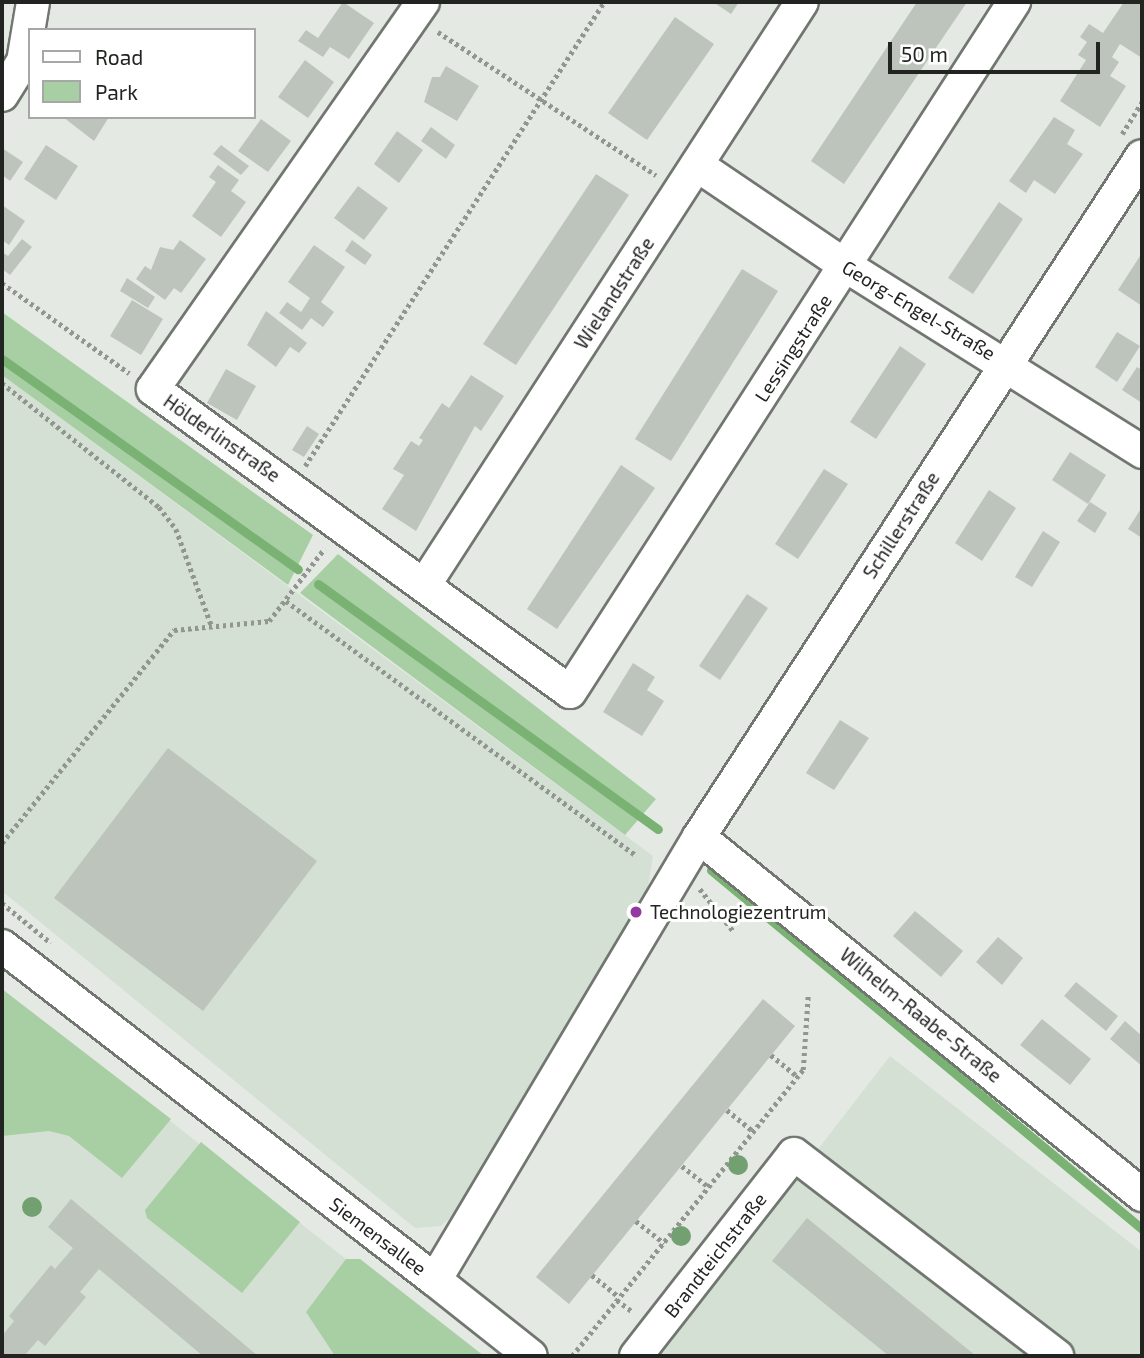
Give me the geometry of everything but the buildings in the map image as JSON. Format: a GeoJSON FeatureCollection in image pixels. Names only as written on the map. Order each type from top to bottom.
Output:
{"type":"FeatureCollection","features":[{"type":"Feature","properties":{"kind":"street"},"geometry":{"type":"LineString","coordinates":[[29,28],[33,2]]}},
{"type":"Feature","properties":{"kind":"street","name":"Wielandstraße"},"geometry":{"type":"LineString","coordinates":[[425,584],[802,2]]}},
{"type":"Feature","properties":{"kind":"street","name":"Lessingstraße"},"geometry":{"type":"LineString","coordinates":[[570,691],[846,267],[1014,2]]}},
{"type":"Feature","properties":{"kind":"street","name":"Hölderlinstraße"},"geometry":{"type":"LineString","coordinates":[[419,9],[153,389],[292,487],[570,691]]}},
{"type":"Feature","properties":{"kind":"street"},"geometry":{"type":"LineString","coordinates":[[2,95],[23,62],[28,32]]}},
{"type":"Feature","properties":{"kind":"street","name":"Schillerstraße"},"geometry":{"type":"LineString","coordinates":[[665,898],[699,837],[1006,363],[1131,146]]}},
{"type":"Feature","properties":{"kind":"street","name":"Georg-Engel-Straße"},"geometry":{"type":"LineString","coordinates":[[697,165],[846,267],[1006,363],[1142,453]]}},
{"type":"Feature","properties":{"kind":"street","name":"Wilhelm-Raabe-Straße"},"geometry":{"type":"LineString","coordinates":[[699,837],[1142,1195]]}},
{"type":"Feature","properties":{"kind":"street","name":"Siemensallee"},"geometry":{"type":"LineString","coordinates":[[2,946],[435,1280],[665,898]]}},
{"type":"Feature","properties":{"kind":"street","name":"Brandteichstraße"},"geometry":{"type":"LineString","coordinates":[[636,1356],[794,1154],[1057,1356]]}},
{"type":"Feature","properties":{"kind":"street"},"geometry":{"type":"LineString","coordinates":[[435,1280],[531,1356]]}},
{"type":"Feature","properties":{"kind":"path"},"geometry":{"type":"LineString","coordinates":[[292,487],[604,2]]}},
{"type":"Feature","properties":{"kind":"path"},"geometry":{"type":"LineString","coordinates":[[419,9],[540,99],[680,191]]}},
{"type":"Feature","properties":{"kind":"path"},"geometry":{"type":"LineString","coordinates":[[1131,146],[1142,102]]}},
{"type":"Feature","properties":{"kind":"path"},"geometry":{"type":"LineString","coordinates":[[2,283],[153,389]]}},
{"type":"Feature","properties":{"kind":"path"},"geometry":{"type":"LineString","coordinates":[[2,383],[159,507],[176,530],[212,627]]}},
{"type":"Feature","properties":{"kind":"path"},"geometry":{"type":"LineString","coordinates":[[2,843],[174,630],[268,621],[320,554]]}},
{"type":"Feature","properties":{"kind":"path"},"geometry":{"type":"LineString","coordinates":[[286,601],[636,855]]}},
{"type":"Feature","properties":{"kind":"path"},"geometry":{"type":"LineString","coordinates":[[696,884],[734,932]]}},
{"type":"Feature","properties":{"kind":"path"},"geometry":{"type":"LineString","coordinates":[[2,903],[55,946]]}},
{"type":"Feature","properties":{"kind":"path"},"geometry":{"type":"LineString","coordinates":[[572,1356],[803,1070],[808,995]]}},
{"type":"Feature","properties":{"kind":"path"},"geometry":{"type":"LineString","coordinates":[[771,1055],[798,1077]]}},
{"type":"Feature","properties":{"kind":"path"},"geometry":{"type":"LineString","coordinates":[[727,1110],[754,1132]]}},
{"type":"Feature","properties":{"kind":"path"},"geometry":{"type":"LineString","coordinates":[[682,1166],[709,1187]]}},
{"type":"Feature","properties":{"kind":"path"},"geometry":{"type":"LineString","coordinates":[[636,1221],[664,1243]]}},
{"type":"Feature","properties":{"kind":"path"},"geometry":{"type":"LineString","coordinates":[[592,1275],[619,1297]]}},
{"type":"Feature","properties":{"kind":"shaded area"},"geometry":{"type":"Polygon","coordinates":[[[2,375],[653,856],[648,887],[611,955],[462,1207],[441,1226],[415,1228],[2,891],[2,375]]]}},
{"type":"Feature","properties":{"kind":"shaded area"},"geometry":{"type":"Polygon","coordinates":[[[2,989],[346,1259],[360,1259],[484,1356],[2,1356],[2,989]]]}},
{"type":"Feature","properties":{"kind":"shaded area"},"geometry":{"type":"Polygon","coordinates":[[[890,1056],[1142,1252],[1142,1356],[658,1356],[890,1056]]]}},
{"type":"Feature","properties":{"kind":"green space"},"geometry":{"type":"Polygon","coordinates":[[[2,312],[313,535],[288,585],[2,375],[2,312]]]}},
{"type":"Feature","properties":{"kind":"green space"},"geometry":{"type":"Polygon","coordinates":[[[338,554],[656,799],[625,835],[300,593],[338,554]]]}},
{"type":"Feature","properties":{"kind":"green space"},"geometry":{"type":"Polygon","coordinates":[[[2,989],[171,1119],[122,1178],[69,1136],[49,1131],[2,1136],[2,989]]]}},
{"type":"Feature","properties":{"kind":"green space"},"geometry":{"type":"Polygon","coordinates":[[[201,1142],[300,1222],[242,1293],[147,1218],[145,1210],[201,1142]]]}},
{"type":"Feature","properties":{"kind":"green space"},"geometry":{"type":"Polygon","coordinates":[[[346,1259],[360,1259],[484,1356],[335,1356],[306,1312],[346,1259]]]}},
{"type":"Feature","properties":{"kind":"waterway"},"geometry":{"type":"LineString","coordinates":[[2,359],[298,569]]}},
{"type":"Feature","properties":{"kind":"waterway"},"geometry":{"type":"LineString","coordinates":[[318,584],[658,829]]}},
{"type":"Feature","properties":{"kind":"waterway"},"geometry":{"type":"LineString","coordinates":[[711,870],[1142,1229]]}},
{"type":"Feature","properties":{"kind":"place","name":"Technologiezentrum"},"geometry":{"type":"Point","coordinates":[636,912]}}]}
